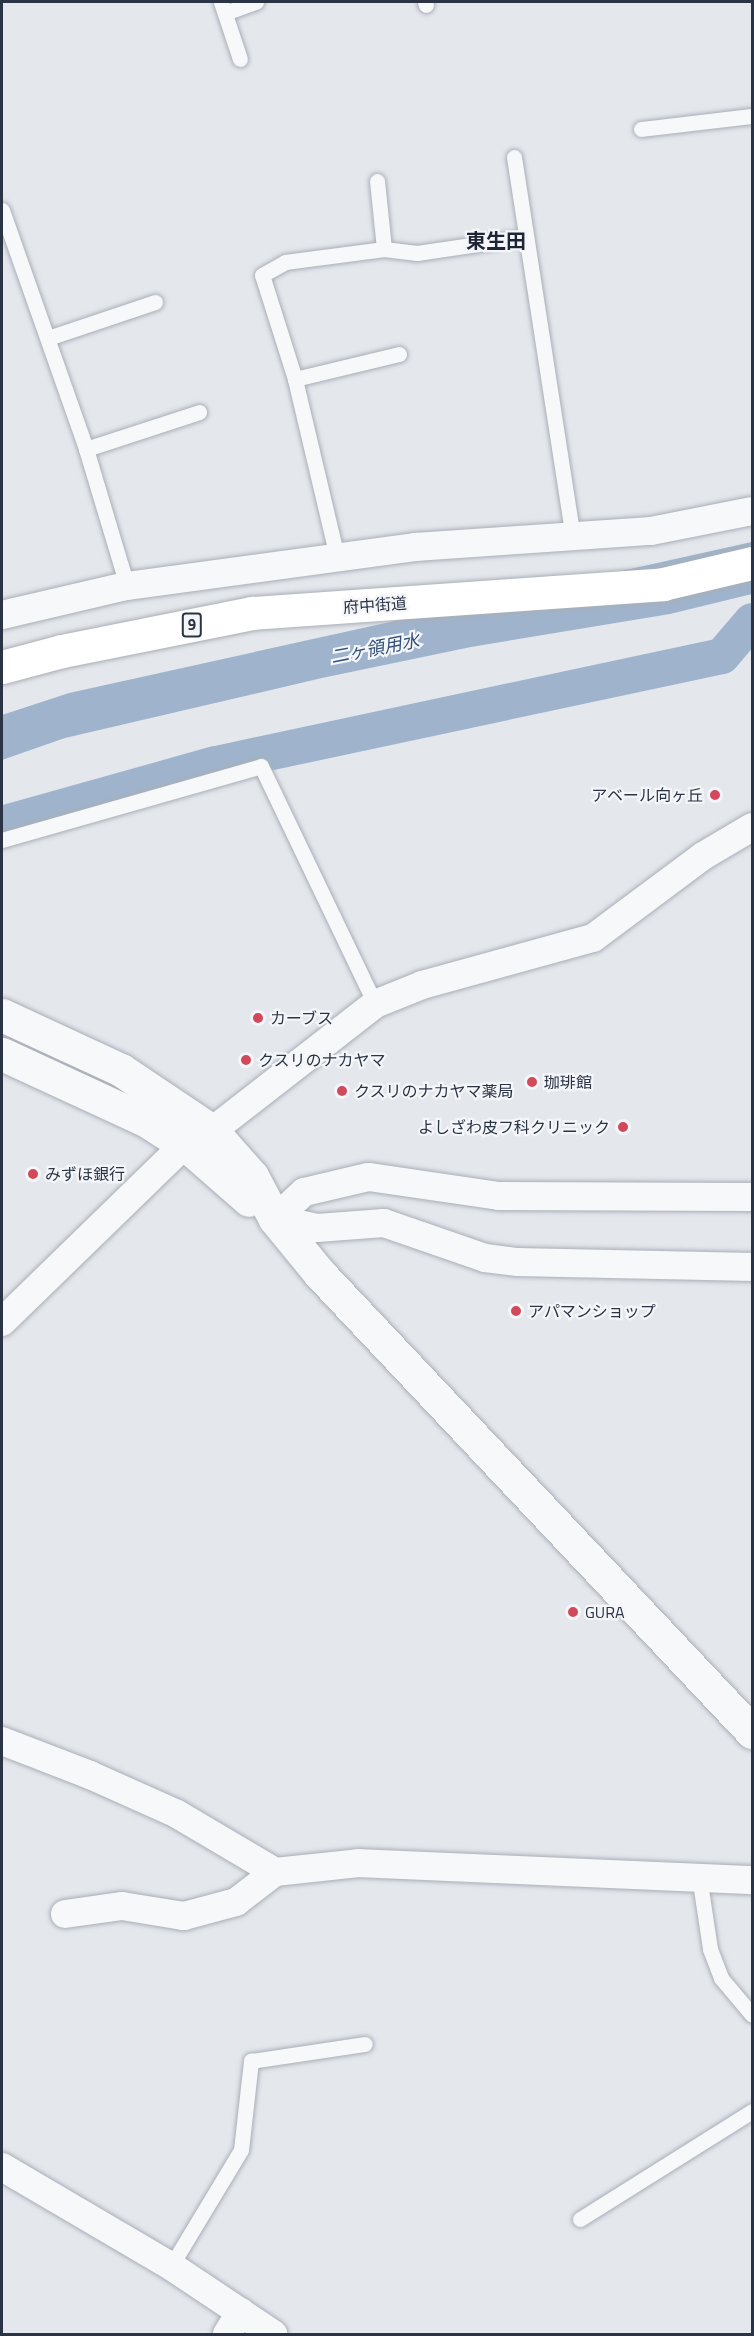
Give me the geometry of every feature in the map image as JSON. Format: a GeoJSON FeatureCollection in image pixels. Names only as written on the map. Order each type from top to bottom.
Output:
{"type":"FeatureCollection","features":[{"type":"Feature","properties":{"kind":"main road","name":"府中街道"},"geometry":{"type":"LineString","coordinates":[[2,667],[62,651],[252,613],[663,584],[753,563]]}},
{"type":"Feature","properties":{"kind":"street"},"geometry":{"type":"LineString","coordinates":[[2,615],[127,586],[415,547],[651,531],[753,511]]}},
{"type":"Feature","properties":{"kind":"street"},"geometry":{"type":"LineString","coordinates":[[2,1323],[198,1138],[375,1004],[422,985],[593,938],[703,856],[753,827]]}},
{"type":"Feature","properties":{"kind":"street"},"geometry":{"type":"LineString","coordinates":[[2,1015],[122,1070],[198,1138],[252,1176],[275,1219],[320,1274],[753,1732]]}},
{"type":"Feature","properties":{"kind":"street"},"geometry":{"type":"LineString","coordinates":[[2,1054],[107,1101],[198,1138]]}},
{"type":"Feature","properties":{"kind":"street"},"geometry":{"type":"LineString","coordinates":[[275,1219],[304,1192],[368,1177],[499,1196],[753,1197]]}},
{"type":"Feature","properties":{"kind":"street"},"geometry":{"type":"LineString","coordinates":[[275,1219],[317,1228],[384,1222],[484,1258],[518,1262],[753,1267]]}},
{"type":"Feature","properties":{"kind":"street"},"geometry":{"type":"LineString","coordinates":[[2,1741],[90,1775],[166,1809],[275,1872]]}},
{"type":"Feature","properties":{"kind":"street"},"geometry":{"type":"LineString","coordinates":[[65,1914],[122,1906],[184,1916],[236,1902],[275,1872],[359,1863],[753,1880]]}},
{"type":"Feature","properties":{"kind":"street"},"geometry":{"type":"LineString","coordinates":[[2,2168],[171,2266],[234,2323],[273,2334]]}},
{"type":"Feature","properties":{"kind":"lane"},"geometry":{"type":"LineString","coordinates":[[240,59],[223,7],[256,2]]}},
{"type":"Feature","properties":{"kind":"lane"},"geometry":{"type":"LineString","coordinates":[[641,129],[753,116]]}},
{"type":"Feature","properties":{"kind":"lane"},"geometry":{"type":"LineString","coordinates":[[514,157],[573,536]]}},
{"type":"Feature","properties":{"kind":"lane"},"geometry":{"type":"LineString","coordinates":[[377,181],[384,249]]}},
{"type":"Feature","properties":{"kind":"lane"},"geometry":{"type":"LineString","coordinates":[[2,210],[86,449],[127,586]]}},
{"type":"Feature","properties":{"kind":"lane"},"geometry":{"type":"LineString","coordinates":[[337,557],[295,379],[262,275],[285,262],[384,249],[417,253],[526,237]]}},
{"type":"Feature","properties":{"kind":"lane"},"geometry":{"type":"LineString","coordinates":[[48,338],[155,302]]}},
{"type":"Feature","properties":{"kind":"lane"},"geometry":{"type":"LineString","coordinates":[[295,379],[399,354]]}},
{"type":"Feature","properties":{"kind":"lane"},"geometry":{"type":"LineString","coordinates":[[86,449],[200,412]]}},
{"type":"Feature","properties":{"kind":"lane"},"geometry":{"type":"LineString","coordinates":[[2,840],[261,766],[375,1004]]}},
{"type":"Feature","properties":{"kind":"lane"},"geometry":{"type":"LineString","coordinates":[[699,1876],[710,1949],[721,1978],[753,2015]]}},
{"type":"Feature","properties":{"kind":"lane"},"geometry":{"type":"LineString","coordinates":[[171,2266],[241,2150],[251,2061],[365,2044]]}},
{"type":"Feature","properties":{"kind":"lane"},"geometry":{"type":"LineString","coordinates":[[580,2219],[753,2111]]}},
{"type":"Feature","properties":{"kind":"water","name":"二ヶ領用水"},"geometry":{"type":"Polygon","coordinates":[[[752,542],[752,594],[670,614],[471,647],[322,678],[65,738],[2,760],[2,715],[69,693],[752,542]]]}},
{"type":"Feature","properties":{"kind":"waterway"},"geometry":{"type":"LineString","coordinates":[[2,824],[216,764],[722,656],[752,621]]}},
{"type":"Feature","properties":{"kind":"place","name":"アベール向ヶ丘"},"geometry":{"type":"Point","coordinates":[715,795]}},
{"type":"Feature","properties":{"kind":"place","name":"カーブス"},"geometry":{"type":"Point","coordinates":[258,1018]}},
{"type":"Feature","properties":{"kind":"place","name":"クスリのナカヤマ"},"geometry":{"type":"Point","coordinates":[246,1060]}},
{"type":"Feature","properties":{"kind":"place","name":"珈琲館"},"geometry":{"type":"Point","coordinates":[532,1082]}},
{"type":"Feature","properties":{"kind":"place","name":"クスリのナカヤマ薬局"},"geometry":{"type":"Point","coordinates":[342,1091]}},
{"type":"Feature","properties":{"kind":"place","name":"よしざわ皮フ科クリニック"},"geometry":{"type":"Point","coordinates":[623,1127]}},
{"type":"Feature","properties":{"kind":"place","name":"みずほ銀行"},"geometry":{"type":"Point","coordinates":[33,1174]}},
{"type":"Feature","properties":{"kind":"place","name":"アパマンショップ"},"geometry":{"type":"Point","coordinates":[516,1311]}},
{"type":"Feature","properties":{"kind":"place","name":"GURA"},"geometry":{"type":"Point","coordinates":[573,1612]}},
{"type":"Feature","properties":{"kind":"district","name":"東生田"},"geometry":{"type":"Point","coordinates":[496,240]}}]}
